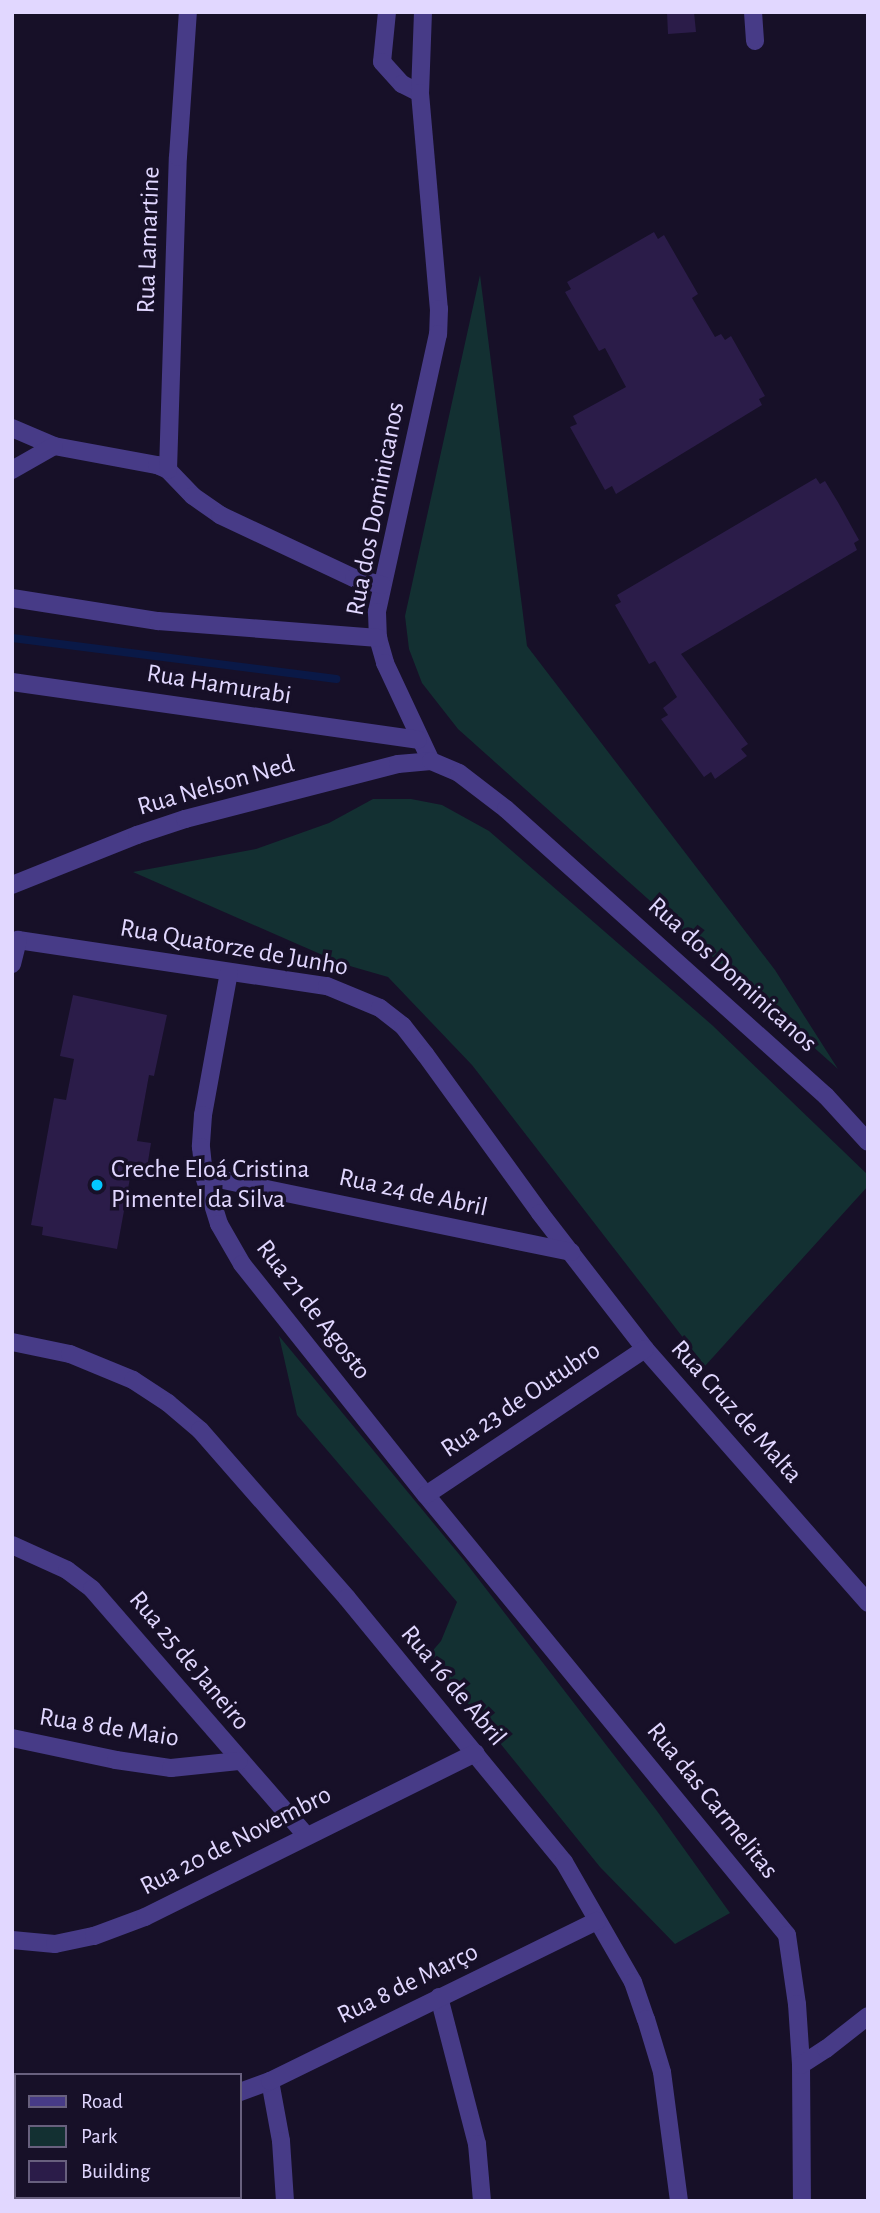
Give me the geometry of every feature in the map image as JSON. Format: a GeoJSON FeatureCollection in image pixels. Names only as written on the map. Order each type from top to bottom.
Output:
{"type":"FeatureCollection","features":[{"type":"Feature","properties":{"kind":"street","name":"Rua Lamartine"},"geometry":{"type":"LineString","coordinates":[[162,467],[188,12]]}},
{"type":"Feature","properties":{"kind":"street"},"geometry":{"type":"LineString","coordinates":[[387,12],[382,62],[401,84],[420,93]]}},
{"type":"Feature","properties":{"kind":"street","name":"Rua dos Dominicanos"},"geometry":{"type":"LineString","coordinates":[[423,12],[420,93],[439,309],[438,334],[377,612],[378,638],[384,663],[418,740],[431,761],[459,773],[506,809],[806,1078],[868,1142]]}},
{"type":"Feature","properties":{"kind":"street"},"geometry":{"type":"LineString","coordinates":[[752,12],[755,41]]}},
{"type":"Feature","properties":{"kind":"street"},"geometry":{"type":"LineString","coordinates":[[12,428],[54,446],[162,467],[193,496],[220,515],[354,578],[382,585]]}},
{"type":"Feature","properties":{"kind":"street"},"geometry":{"type":"LineString","coordinates":[[12,470],[54,446]]}},
{"type":"Feature","properties":{"kind":"street","name":"Rua Hamurabi"},"geometry":{"type":"LineString","coordinates":[[12,598],[158,621],[378,638]]}},
{"type":"Feature","properties":{"kind":"street","name":"Rua Hamurabi"},"geometry":{"type":"LineString","coordinates":[[12,681],[418,740]]}},
{"type":"Feature","properties":{"kind":"street","name":"Rua Nelson Ned"},"geometry":{"type":"LineString","coordinates":[[15,888],[137,835],[185,819],[398,764],[431,761]]}},
{"type":"Feature","properties":{"kind":"street"},"geometry":{"type":"LineString","coordinates":[[12,964],[14,935]]}},
{"type":"Feature","properties":{"kind":"street","name":"Rua Quatorze de Junho"},"geometry":{"type":"LineString","coordinates":[[14,935],[327,986],[352,993],[380,1008],[403,1026],[571,1252]]}},
{"type":"Feature","properties":{"kind":"street","name":"Rua 21 de Agosto"},"geometry":{"type":"LineString","coordinates":[[229,972],[203,1115],[201,1147],[204,1176],[219,1224],[242,1264],[426,1495]]}},
{"type":"Feature","properties":{"kind":"street","name":"Rua 24 de Abril"},"geometry":{"type":"LineString","coordinates":[[204,1176],[571,1252]]}},
{"type":"Feature","properties":{"kind":"street","name":"Rua Cruz de Malta"},"geometry":{"type":"LineString","coordinates":[[571,1252],[645,1349],[868,1604]]}},
{"type":"Feature","properties":{"kind":"street","name":"Rua 16 de Abril"},"geometry":{"type":"LineString","coordinates":[[12,1342],[70,1354],[112,1370],[168,1403],[200,1430],[347,1598],[564,1862],[632,1982],[646,2019],[662,2072],[679,2201]]}},
{"type":"Feature","properties":{"kind":"street","name":"Rua 23 de Outubro"},"geometry":{"type":"LineString","coordinates":[[426,1495],[645,1349]]}},
{"type":"Feature","properties":{"kind":"street","name":"Rua das Carmelitas"},"geometry":{"type":"LineString","coordinates":[[426,1495],[787,1935],[797,2004],[802,2201]]}},
{"type":"Feature","properties":{"kind":"street","name":"Rua 25 de Janeiro"},"geometry":{"type":"LineString","coordinates":[[12,1545],[67,1570],[92,1589],[306,1835]]}},
{"type":"Feature","properties":{"kind":"street","name":"Rua 8 de Maio"},"geometry":{"type":"LineString","coordinates":[[12,1738],[116,1760],[171,1768],[239,1761]]}},
{"type":"Feature","properties":{"kind":"street","name":"Rua 20 de Novembro"},"geometry":{"type":"LineString","coordinates":[[12,1940],[54,1944],[94,1936],[157,1912],[306,1835],[475,1753]]}},
{"type":"Feature","properties":{"kind":"street","name":"Rua 8 de Março"},"geometry":{"type":"LineString","coordinates":[[242,2091],[270,2081],[597,1921]]}},
{"type":"Feature","properties":{"kind":"street"},"geometry":{"type":"LineString","coordinates":[[439,1997],[477,2144],[482,2201]]}},
{"type":"Feature","properties":{"kind":"street"},"geometry":{"type":"LineString","coordinates":[[800,2065],[826,2049],[868,2016]]}},
{"type":"Feature","properties":{"kind":"street"},"geometry":{"type":"LineString","coordinates":[[270,2081],[281,2141],[285,2201]]}},
{"type":"Feature","properties":{"kind":"green space"},"geometry":{"type":"Polygon","coordinates":[[[480,275],[527,646],[775,970],[838,1069],[458,729],[422,683],[409,649],[405,616],[480,275]]]}},
{"type":"Feature","properties":{"kind":"green space"},"geometry":{"type":"Polygon","coordinates":[[[373,799],[411,799],[442,805],[489,831],[712,1025],[868,1175],[868,1186],[705,1366],[472,1065],[388,977],[343,964],[133,872],[256,849],[329,823],[373,799]]]}},
{"type":"Feature","properties":{"kind":"green space"},"geometry":{"type":"Polygon","coordinates":[[[279,1336],[463,1559],[657,1811],[730,1913],[675,1944],[600,1867],[429,1655],[441,1641],[457,1602],[297,1415],[279,1336]]]}},
{"type":"Feature","properties":{"kind":"building"},"geometry":{"type":"Polygon","coordinates":[[[667,12],[694,12],[696,32],[668,34],[667,12]]]}},
{"type":"Feature","properties":{"kind":"building"},"geometry":{"type":"Polygon","coordinates":[[[654,232],[658,239],[664,235],[698,294],[692,298],[715,337],[721,334],[725,340],[731,336],[765,396],[759,399],[762,405],[616,494],[612,486],[605,490],[570,427],[577,424],[573,416],[626,387],[605,348],[599,351],[565,292],[571,289],[567,282],[654,232]]]}},
{"type":"Feature","properties":{"kind":"building"},"geometry":{"type":"Polygon","coordinates":[[[816,478],[820,484],[825,481],[839,504],[859,540],[854,543],[857,550],[681,654],[748,744],[741,749],[747,756],[715,779],[711,772],[704,777],[661,719],[668,715],[663,708],[677,697],[655,661],[649,664],[615,605],[621,602],[617,595],[816,478]]]}},
{"type":"Feature","properties":{"kind":"building"},"geometry":{"type":"Polygon","coordinates":[[[73,995],[167,1015],[154,1076],[149,1075],[137,1141],[151,1143],[145,1180],[130,1178],[117,1249],[42,1235],[43,1227],[31,1225],[54,1098],[66,1100],[74,1059],[60,1056],[73,995]]]}},
{"type":"Feature","properties":{"kind":"waterway"},"geometry":{"type":"LineString","coordinates":[[12,638],[336,679]]}},
{"type":"Feature","properties":{"kind":"place","name":"Creche Eloá Cristina Pimentel da Silva"},"geometry":{"type":"Point","coordinates":[97,1185]}}]}
